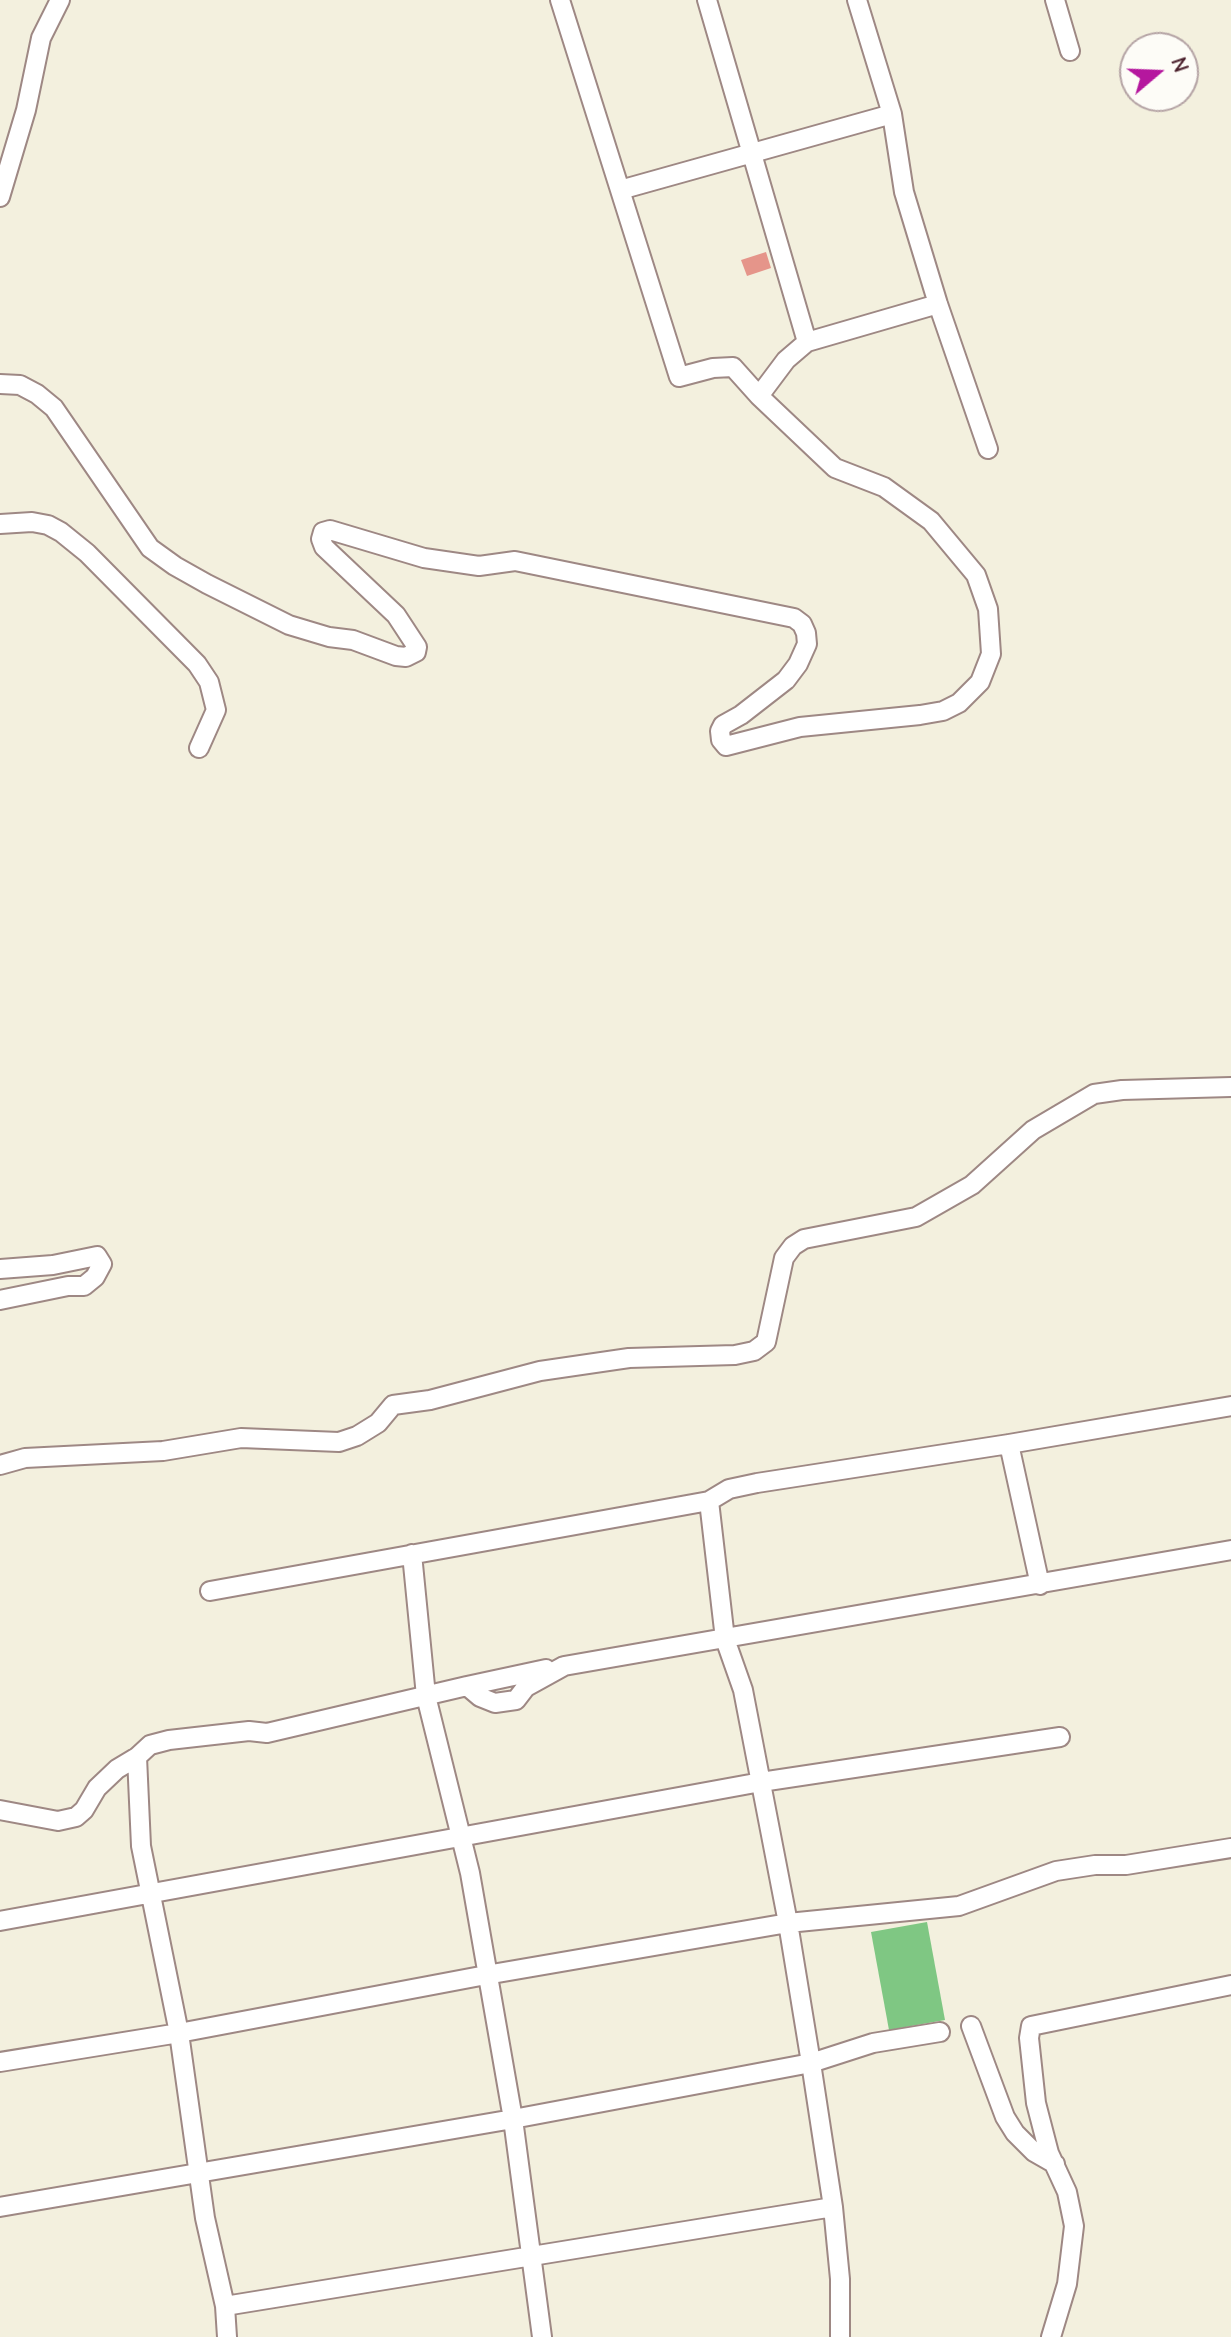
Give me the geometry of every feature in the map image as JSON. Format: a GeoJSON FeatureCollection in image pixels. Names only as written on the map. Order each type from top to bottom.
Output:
{"type":"FeatureCollection","features":[{"type":"Feature","properties":{"kind":"street"},"geometry":{"type":"LineString","coordinates":[[0,197],[26,110],[41,38],[60,0]]}},
{"type":"Feature","properties":{"kind":"street"},"geometry":{"type":"LineString","coordinates":[[0,384],[20,385],[54,408],[150,548],[207,584],[289,625],[329,637],[353,640],[396,656],[406,657],[416,652],[417,647],[396,615],[324,547],[321,539],[323,532],[330,530],[424,558],[479,566],[515,561],[794,618],[802,624],[807,644],[798,664],[786,680],[723,725],[721,740],[726,746],[800,727],[920,715],[943,711],[959,703],[980,682],[991,654],[988,609],[976,575],[931,521],[884,487],[835,468],[733,367],[713,368],[679,377],[560,0]]}},
{"type":"Feature","properties":{"kind":"street"},"geometry":{"type":"LineString","coordinates":[[707,0],[807,342]]}},
{"type":"Feature","properties":{"kind":"street"},"geometry":{"type":"LineString","coordinates":[[857,0],[892,114],[904,192],[938,304],[988,449]]}},
{"type":"Feature","properties":{"kind":"street"},"geometry":{"type":"LineString","coordinates":[[1055,0],[1070,51]]}},
{"type":"Feature","properties":{"kind":"street"},"geometry":{"type":"LineString","coordinates":[[620,190],[892,114]]}},
{"type":"Feature","properties":{"kind":"street"},"geometry":{"type":"LineString","coordinates":[[759,396],[786,360],[807,342],[938,304]]}},
{"type":"Feature","properties":{"kind":"street"},"geometry":{"type":"LineString","coordinates":[[0,524],[32,522],[61,532],[87,553],[197,664],[209,682],[216,710],[199,748]]}},
{"type":"Feature","properties":{"kind":"street"},"geometry":{"type":"LineString","coordinates":[[0,1465],[25,1458],[163,1451],[241,1438],[339,1442],[357,1436],[378,1423],[393,1405],[430,1400],[540,1371],[629,1358],[735,1355],[754,1351],[766,1342],[784,1258],[793,1246],[804,1239],[916,1217],[972,1185],[1033,1130],[1094,1094],[1122,1090],[1231,1087]]}},
{"type":"Feature","properties":{"kind":"street"},"geometry":{"type":"LineString","coordinates":[[0,1269],[53,1265],[97,1256],[102,1264],[95,1277],[84,1286],[60,1287],[0,1300]]}},
{"type":"Feature","properties":{"kind":"street"},"geometry":{"type":"LineString","coordinates":[[210,1591],[709,1501],[729,1489],[757,1483],[1231,1406]]}},
{"type":"Feature","properties":{"kind":"street"},"geometry":{"type":"LineString","coordinates":[[1009,1444],[1040,1585]]}},
{"type":"Feature","properties":{"kind":"street"},"geometry":{"type":"LineString","coordinates":[[709,1501],[725,1639],[743,1690],[788,1923],[811,2063],[833,2207],[840,2279],[840,2337]]}},
{"type":"Feature","properties":{"kind":"street"},"geometry":{"type":"LineString","coordinates":[[0,1810],[58,1821],[76,1817],[97,1788],[117,1769],[150,1745],[169,1740],[249,1731],[267,1733],[467,1686],[480,1697],[495,1703],[516,1700],[526,1687],[564,1666],[1231,1550]]}},
{"type":"Feature","properties":{"kind":"street"},"geometry":{"type":"LineString","coordinates":[[412,1554],[426,1696],[470,1873],[513,2119],[542,2337]]}},
{"type":"Feature","properties":{"kind":"street"},"geometry":{"type":"LineString","coordinates":[[0,1921],[761,1782],[1060,1737]]}},
{"type":"Feature","properties":{"kind":"street"},"geometry":{"type":"LineString","coordinates":[[137,1757],[141,1846],[179,2033],[205,2218],[225,2306],[227,2337]]}},
{"type":"Feature","properties":{"kind":"street"},"geometry":{"type":"LineString","coordinates":[[0,2062],[179,2033],[486,1975],[788,1923],[959,1906],[1056,1871],[1231,1851]]}},
{"type":"Feature","properties":{"kind":"street"},"geometry":{"type":"LineString","coordinates":[[1051,2337],[1067,2284],[1074,2226],[1067,2192],[1049,2153],[1036,2103],[1029,2038],[1031,2026],[1231,1985]]}},
{"type":"Feature","properties":{"kind":"street"},"geometry":{"type":"LineString","coordinates":[[971,2026],[1010,2125],[1034,2152],[1055,2164]]}},
{"type":"Feature","properties":{"kind":"street"},"geometry":{"type":"LineString","coordinates":[[0,2207],[513,2119],[811,2063],[873,2043],[940,2032]]}},
{"type":"Feature","properties":{"kind":"street"},"geometry":{"type":"LineString","coordinates":[[225,2306],[833,2207]]}},
{"type":"Feature","properties":{"kind":"green space"},"geometry":{"type":"Polygon","coordinates":[[[927,1922],[945,2020],[889,2030],[871,1932],[927,1922]]]}},
{"type":"Feature","properties":{"kind":"building"},"geometry":{"type":"Polygon","coordinates":[[[766,252],[771,268],[747,276],[741,260],[766,252]]]}}]}
